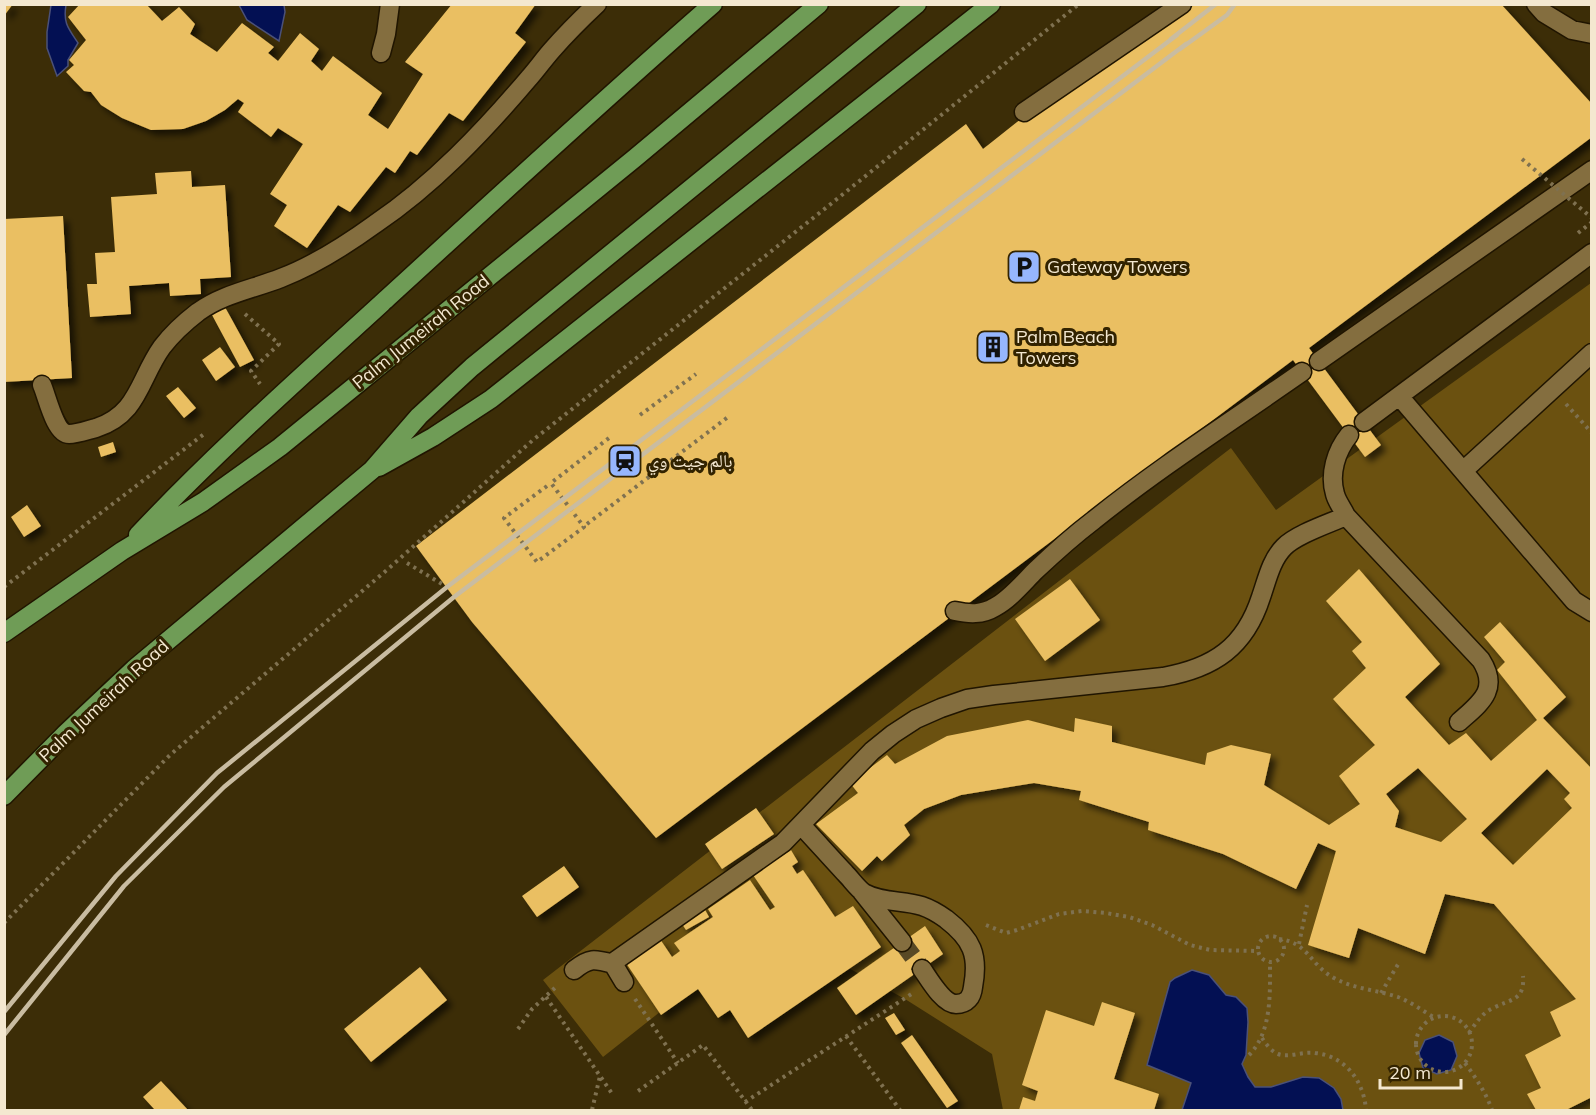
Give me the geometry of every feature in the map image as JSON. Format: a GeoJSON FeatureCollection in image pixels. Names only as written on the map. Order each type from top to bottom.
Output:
{"type":"FeatureCollection","features":[{"type":"Feature","properties":{"kind":"main road"},"geometry":{"type":"LineString","coordinates":[[122,552],[258,417],[712,4]]}},
{"type":"Feature","properties":{"kind":"main road","name":"Palm Jumeirah Road"},"geometry":{"type":"LineString","coordinates":[[4,633],[122,552],[203,502],[280,447],[626,165],[819,4]]}},
{"type":"Feature","properties":{"kind":"main road"},"geometry":{"type":"LineString","coordinates":[[372,470],[419,416],[472,367],[917,4]]}},
{"type":"Feature","properties":{"kind":"main road"},"geometry":{"type":"LineString","coordinates":[[372,470],[433,437],[491,399],[991,4]]}},
{"type":"Feature","properties":{"kind":"main road","name":"Palm Jumeirah Road"},"geometry":{"type":"LineString","coordinates":[[4,796],[134,669],[372,470]]}},
{"type":"Feature","properties":{"kind":"lane"},"geometry":{"type":"LineString","coordinates":[[381,53],[390,4]]}},
{"type":"Feature","properties":{"kind":"lane"},"geometry":{"type":"LineString","coordinates":[[42,385],[57,426],[64,433],[107,424],[121,415],[132,403],[158,353],[179,328],[199,312],[226,297],[282,278],[319,260],[378,223],[432,179],[474,138],[552,50],[597,4]]}},
{"type":"Feature","properties":{"kind":"lane"},"geometry":{"type":"LineString","coordinates":[[1024,112],[1182,4]]}},
{"type":"Feature","properties":{"kind":"lane"},"geometry":{"type":"LineString","coordinates":[[1536,4],[1544,13],[1572,30],[1592,34]]}},
{"type":"Feature","properties":{"kind":"lane"},"geometry":{"type":"LineString","coordinates":[[1318,361],[1592,170]]}},
{"type":"Feature","properties":{"kind":"lane"},"geometry":{"type":"LineString","coordinates":[[1364,422],[1592,253]]}},
{"type":"Feature","properties":{"kind":"lane"},"geometry":{"type":"LineString","coordinates":[[1462,471],[1592,353]]}},
{"type":"Feature","properties":{"kind":"lane"},"geometry":{"type":"LineString","coordinates":[[955,611],[968,614],[981,613],[994,608],[1092,521],[1302,372]]}},
{"type":"Feature","properties":{"kind":"lane"},"geometry":{"type":"LineString","coordinates":[[1398,396],[1574,601],[1592,612]]}},
{"type":"Feature","properties":{"kind":"lane"},"geometry":{"type":"LineString","coordinates":[[1349,435],[1341,445],[1333,469],[1335,494],[1346,516],[1481,660],[1487,670],[1490,681],[1487,693],[1481,703],[1459,722]]}},
{"type":"Feature","properties":{"kind":"lane"},"geometry":{"type":"LineString","coordinates":[[614,964],[615,961],[773,851],[872,751],[908,724],[941,708],[967,699],[1183,674],[1203,667],[1220,657],[1248,628],[1257,610],[1270,568],[1284,547],[1295,539],[1346,516]]}},
{"type":"Feature","properties":{"kind":"lane"},"geometry":{"type":"LineString","coordinates":[[801,825],[862,892],[902,942]]}},
{"type":"Feature","properties":{"kind":"lane"},"geometry":{"type":"LineString","coordinates":[[862,892],[893,902],[924,906],[937,913],[969,939],[976,969],[970,998],[963,1004],[953,1004],[945,999],[927,975]]}},
{"type":"Feature","properties":{"kind":"lane"},"geometry":{"type":"LineString","coordinates":[[574,970],[588,960],[598,960],[614,964],[624,982]]}},
{"type":"Feature","properties":{"kind":"path"},"geometry":{"type":"LineString","coordinates":[[4,923],[170,755],[388,569],[533,440],[1079,4]]}},
{"type":"Feature","properties":{"kind":"path"},"geometry":{"type":"LineString","coordinates":[[1522,159],[1592,220],[1572,237]]}},
{"type":"Feature","properties":{"kind":"path"},"geometry":{"type":"LineString","coordinates":[[226,297],[279,344],[251,371],[262,387]]}},
{"type":"Feature","properties":{"kind":"path"},"geometry":{"type":"LineString","coordinates":[[640,415],[696,374]]}},
{"type":"Feature","properties":{"kind":"path"},"geometry":{"type":"LineString","coordinates":[[1553,388],[1592,433]]}},
{"type":"Feature","properties":{"kind":"path"},"geometry":{"type":"LineString","coordinates":[[587,524],[728,417]]}},
{"type":"Feature","properties":{"kind":"path"},"geometry":{"type":"LineString","coordinates":[[4,586],[207,431]]}},
{"type":"Feature","properties":{"kind":"path"},"geometry":{"type":"LineString","coordinates":[[547,486],[504,518],[537,562],[584,527],[551,483],[609,438]]}},
{"type":"Feature","properties":{"kind":"path"},"geometry":{"type":"LineString","coordinates":[[407,563],[447,587]]}},
{"type":"Feature","properties":{"kind":"path"},"geometry":{"type":"LineString","coordinates":[[1299,944],[1307,905]]}},
{"type":"Feature","properties":{"kind":"path"},"geometry":{"type":"LineString","coordinates":[[957,928],[968,922],[977,922],[1006,933],[1059,914],[1082,911],[1129,917],[1152,925],[1190,945],[1210,950],[1258,951]]}},
{"type":"Feature","properties":{"kind":"path"},"geometry":{"type":"LineString","coordinates":[[1274,936],[1279,939],[1283,943],[1284,952],[1279,959],[1270,962],[1265,960],[1258,951],[1259,945],[1267,937],[1274,936]]}},
{"type":"Feature","properties":{"kind":"path"},"geometry":{"type":"LineString","coordinates":[[1279,939],[1299,944],[1321,969],[1334,978],[1397,997],[1435,1018]]}},
{"type":"Feature","properties":{"kind":"path"},"geometry":{"type":"LineString","coordinates":[[1381,993],[1400,961]]}},
{"type":"Feature","properties":{"kind":"path"},"geometry":{"type":"LineString","coordinates":[[1249,1055],[1262,1038],[1268,1006],[1270,962]]}},
{"type":"Feature","properties":{"kind":"path"},"geometry":{"type":"LineString","coordinates":[[518,1029],[532,1009],[574,970]]}},
{"type":"Feature","properties":{"kind":"path"},"geometry":{"type":"LineString","coordinates":[[745,1102],[846,1035],[927,975]]}},
{"type":"Feature","properties":{"kind":"path"},"geometry":{"type":"LineString","coordinates":[[1469,1033],[1483,1015],[1492,1008],[1517,998],[1524,984],[1523,976]]}},
{"type":"Feature","properties":{"kind":"path"},"geometry":{"type":"LineString","coordinates":[[624,982],[678,1063]]}},
{"type":"Feature","properties":{"kind":"path"},"geometry":{"type":"LineString","coordinates":[[546,997],[614,1095]]}},
{"type":"Feature","properties":{"kind":"path"},"geometry":{"type":"LineString","coordinates":[[1445,1016],[1455,1018],[1469,1033],[1472,1043],[1470,1053],[1465,1063],[1458,1069],[1438,1072],[1428,1068],[1421,1060],[1416,1040],[1419,1031],[1426,1023],[1445,1016]]}},
{"type":"Feature","properties":{"kind":"path"},"geometry":{"type":"LineString","coordinates":[[846,1035],[900,1110]]}},
{"type":"Feature","properties":{"kind":"path"},"geometry":{"type":"LineString","coordinates":[[1262,1038],[1268,1047],[1278,1054],[1290,1056],[1315,1053],[1329,1056],[1342,1063],[1361,1085],[1366,1099],[1366,1110]]}},
{"type":"Feature","properties":{"kind":"path"},"geometry":{"type":"LineString","coordinates":[[638,1091],[703,1045],[752,1110]]}},
{"type":"Feature","properties":{"kind":"path"},"geometry":{"type":"LineString","coordinates":[[1465,1063],[1476,1076],[1492,1110]]}},
{"type":"Feature","properties":{"kind":"path"},"geometry":{"type":"LineString","coordinates":[[592,1110],[600,1076]]}},
{"type":"Feature","properties":{"kind":"shaded area"},"geometry":{"type":"Polygon","coordinates":[[[51,5],[66,5],[67,25],[78,43],[68,60],[68,66],[57,76],[47,48],[51,5]]]}},
{"type":"Feature","properties":{"kind":"shaded area"},"geometry":{"type":"Polygon","coordinates":[[[239,5],[284,5],[285,12],[279,41],[247,20],[239,5]]]}},
{"type":"Feature","properties":{"kind":"shaded area"},"geometry":{"type":"Polygon","coordinates":[[[1591,283],[1591,1110],[1003,1110],[992,1054],[905,999],[770,925],[603,1057],[543,980],[1231,448],[1276,510],[1591,283]]]}},
{"type":"Feature","properties":{"kind":"shaded area"},"geometry":{"type":"Polygon","coordinates":[[[1192,970],[1209,975],[1226,995],[1236,997],[1247,1008],[1246,1055],[1242,1064],[1255,1087],[1271,1087],[1303,1077],[1319,1078],[1334,1088],[1341,1099],[1343,1110],[1182,1110],[1191,1083],[1147,1065],[1170,982],[1192,970]]]}},
{"type":"Feature","properties":{"kind":"shaded area"},"geometry":{"type":"Polygon","coordinates":[[[1439,1035],[1453,1042],[1457,1056],[1451,1070],[1437,1074],[1423,1068],[1419,1053],[1425,1040],[1439,1035]]]}},
{"type":"Feature","properties":{"kind":"building"},"geometry":{"type":"Polygon","coordinates":[[[4,4],[13,4],[4,16],[4,4]]]}},
{"type":"Feature","properties":{"kind":"building"},"geometry":{"type":"Polygon","coordinates":[[[80,4],[146,4],[162,21],[179,7],[195,24],[190,34],[217,52],[242,23],[274,47],[268,53],[278,61],[300,33],[319,49],[311,61],[322,71],[333,56],[382,93],[368,115],[388,129],[423,74],[405,62],[452,4],[536,4],[515,33],[526,42],[463,121],[449,113],[417,155],[410,151],[395,173],[386,167],[350,212],[338,205],[307,248],[274,226],[287,205],[270,194],[303,144],[278,128],[271,137],[238,112],[244,103],[238,99],[206,121],[183,129],[151,130],[122,118],[101,105],[91,92],[84,91],[66,72],[74,65],[69,60],[86,40],[68,17],[80,4]]]}},
{"type":"Feature","properties":{"kind":"building","name":"Palm Beach Towers"},"geometry":{"type":"Polygon","coordinates":[[[1166,4],[1501,4],[1592,104],[1592,137],[1309,348],[1381,445],[1365,457],[1293,360],[656,838],[472,622],[416,546],[966,124],[983,149],[1166,4]]]}},
{"type":"Feature","properties":{"kind":"building"},"geometry":{"type":"Polygon","coordinates":[[[191,171],[192,187],[225,185],[231,277],[200,279],[201,294],[170,296],[169,283],[129,286],[131,314],[90,317],[87,284],[97,284],[95,253],[115,252],[111,197],[157,194],[155,173],[191,171]]]}},
{"type":"Feature","properties":{"kind":"building"},"geometry":{"type":"Polygon","coordinates":[[[63,216],[72,378],[4,382],[4,219],[63,216]]]}},
{"type":"Feature","properties":{"kind":"building"},"geometry":{"type":"Polygon","coordinates":[[[225,307],[254,360],[240,367],[212,315],[225,307]]]}},
{"type":"Feature","properties":{"kind":"building"},"geometry":{"type":"Polygon","coordinates":[[[220,347],[235,367],[216,381],[202,360],[220,347]]]}},
{"type":"Feature","properties":{"kind":"building"},"geometry":{"type":"Polygon","coordinates":[[[178,387],[196,408],[184,418],[166,396],[178,387]]]}},
{"type":"Feature","properties":{"kind":"building"},"geometry":{"type":"Polygon","coordinates":[[[113,442],[116,452],[101,457],[98,447],[113,442]]]}},
{"type":"Feature","properties":{"kind":"building"},"geometry":{"type":"Polygon","coordinates":[[[27,505],[41,526],[24,537],[11,517],[27,505]]]}},
{"type":"Feature","properties":{"kind":"building"},"geometry":{"type":"Polygon","coordinates":[[[1359,569],[1440,664],[1405,697],[1449,745],[1466,733],[1491,761],[1537,720],[1497,670],[1505,662],[1484,637],[1500,622],[1566,697],[1543,718],[1592,769],[1592,1097],[1566,1110],[1536,1110],[1527,1094],[1541,1088],[1525,1055],[1561,1036],[1550,1012],[1576,999],[1494,904],[1445,894],[1425,954],[1358,928],[1349,958],[1308,945],[1336,851],[1318,843],[1296,889],[1223,854],[1148,830],[1149,822],[1079,800],[1081,791],[1034,783],[961,795],[924,809],[904,825],[910,835],[882,861],[877,856],[862,871],[816,824],[858,793],[850,783],[887,755],[895,764],[947,736],[1028,720],[1074,732],[1075,718],[1112,726],[1112,742],[1205,765],[1207,753],[1231,745],[1271,754],[1264,785],[1329,825],[1360,804],[1339,776],[1375,745],[1333,699],[1366,668],[1352,651],[1362,642],[1326,601],[1359,569]],[[1418,768],[1386,794],[1399,811],[1395,827],[1441,842],[1467,819],[1418,768]],[[1547,769],[1481,833],[1513,865],[1572,808],[1564,799],[1570,793],[1547,769]]]}},
{"type":"Feature","properties":{"kind":"building"},"geometry":{"type":"Polygon","coordinates":[[[1070,579],[1100,620],[1045,661],[1015,619],[1070,579]]]}},
{"type":"Feature","properties":{"kind":"building"},"geometry":{"type":"Polygon","coordinates":[[[756,808],[774,834],[722,869],[705,844],[756,808]]]}},
{"type":"Feature","properties":{"kind":"building"},"geometry":{"type":"Polygon","coordinates":[[[791,850],[798,862],[792,866],[797,874],[803,870],[835,917],[853,906],[881,947],[748,1038],[730,1010],[718,1018],[698,989],[661,1015],[626,963],[660,939],[672,957],[680,951],[674,943],[713,917],[708,909],[750,880],[770,910],[775,907],[753,875],[791,850]]]}},
{"type":"Feature","properties":{"kind":"building"},"geometry":{"type":"Polygon","coordinates":[[[564,866],[579,887],[537,917],[522,896],[564,866]]]}},
{"type":"Feature","properties":{"kind":"building"},"geometry":{"type":"Polygon","coordinates":[[[703,906],[709,917],[686,930],[680,921],[703,906]]]}},
{"type":"Feature","properties":{"kind":"building"},"geometry":{"type":"Polygon","coordinates":[[[925,926],[943,954],[856,1015],[837,988],[925,926]]]}},
{"type":"Feature","properties":{"kind":"building"},"geometry":{"type":"Polygon","coordinates":[[[420,967],[447,1000],[371,1062],[344,1029],[420,967]]]}},
{"type":"Feature","properties":{"kind":"building"},"geometry":{"type":"Polygon","coordinates":[[[1102,1002],[1135,1013],[1114,1079],[1159,1094],[1154,1110],[1019,1110],[1023,1097],[1035,1101],[1038,1091],[1022,1085],[1046,1010],[1094,1026],[1102,1002]]]}},
{"type":"Feature","properties":{"kind":"building"},"geometry":{"type":"Polygon","coordinates":[[[894,1013],[905,1030],[896,1035],[885,1018],[894,1013]]]}},
{"type":"Feature","properties":{"kind":"building"},"geometry":{"type":"Polygon","coordinates":[[[912,1035],[958,1101],[947,1108],[901,1043],[912,1035]]]}},
{"type":"Feature","properties":{"kind":"building"},"geometry":{"type":"Polygon","coordinates":[[[161,1081],[188,1110],[155,1110],[143,1097],[161,1081]]]}},
{"type":"Feature","properties":{"kind":"tunnel"},"geometry":{"type":"LineString","coordinates":[[902,942],[922,969]]}},
{"type":"Feature","properties":{"kind":"railway"},"geometry":{"type":"LineString","coordinates":[[1171,39],[1216,4]]}},
{"type":"Feature","properties":{"kind":"railway"},"geometry":{"type":"LineString","coordinates":[[1180,49],[1227,15],[1235,4]]}},
{"type":"Feature","properties":{"kind":"railway"},"geometry":{"type":"LineString","coordinates":[[4,1012],[116,876],[217,773],[447,587],[1177,35]]}},
{"type":"Feature","properties":{"kind":"railway"},"geometry":{"type":"LineString","coordinates":[[4,1035],[124,886],[224,787],[454,597],[1186,44]]}},
{"type":"Feature","properties":{"kind":"place","name":"Gateway Towers"},"geometry":{"type":"Point","coordinates":[1024,267]}},
{"type":"Feature","properties":{"kind":"place","name":"Palm Beach Towers"},"geometry":{"type":"Point","coordinates":[993,347]}},
{"type":"Feature","properties":{"kind":"place","name":"بالم جيت وي"},"geometry":{"type":"Point","coordinates":[625,461]}}]}
